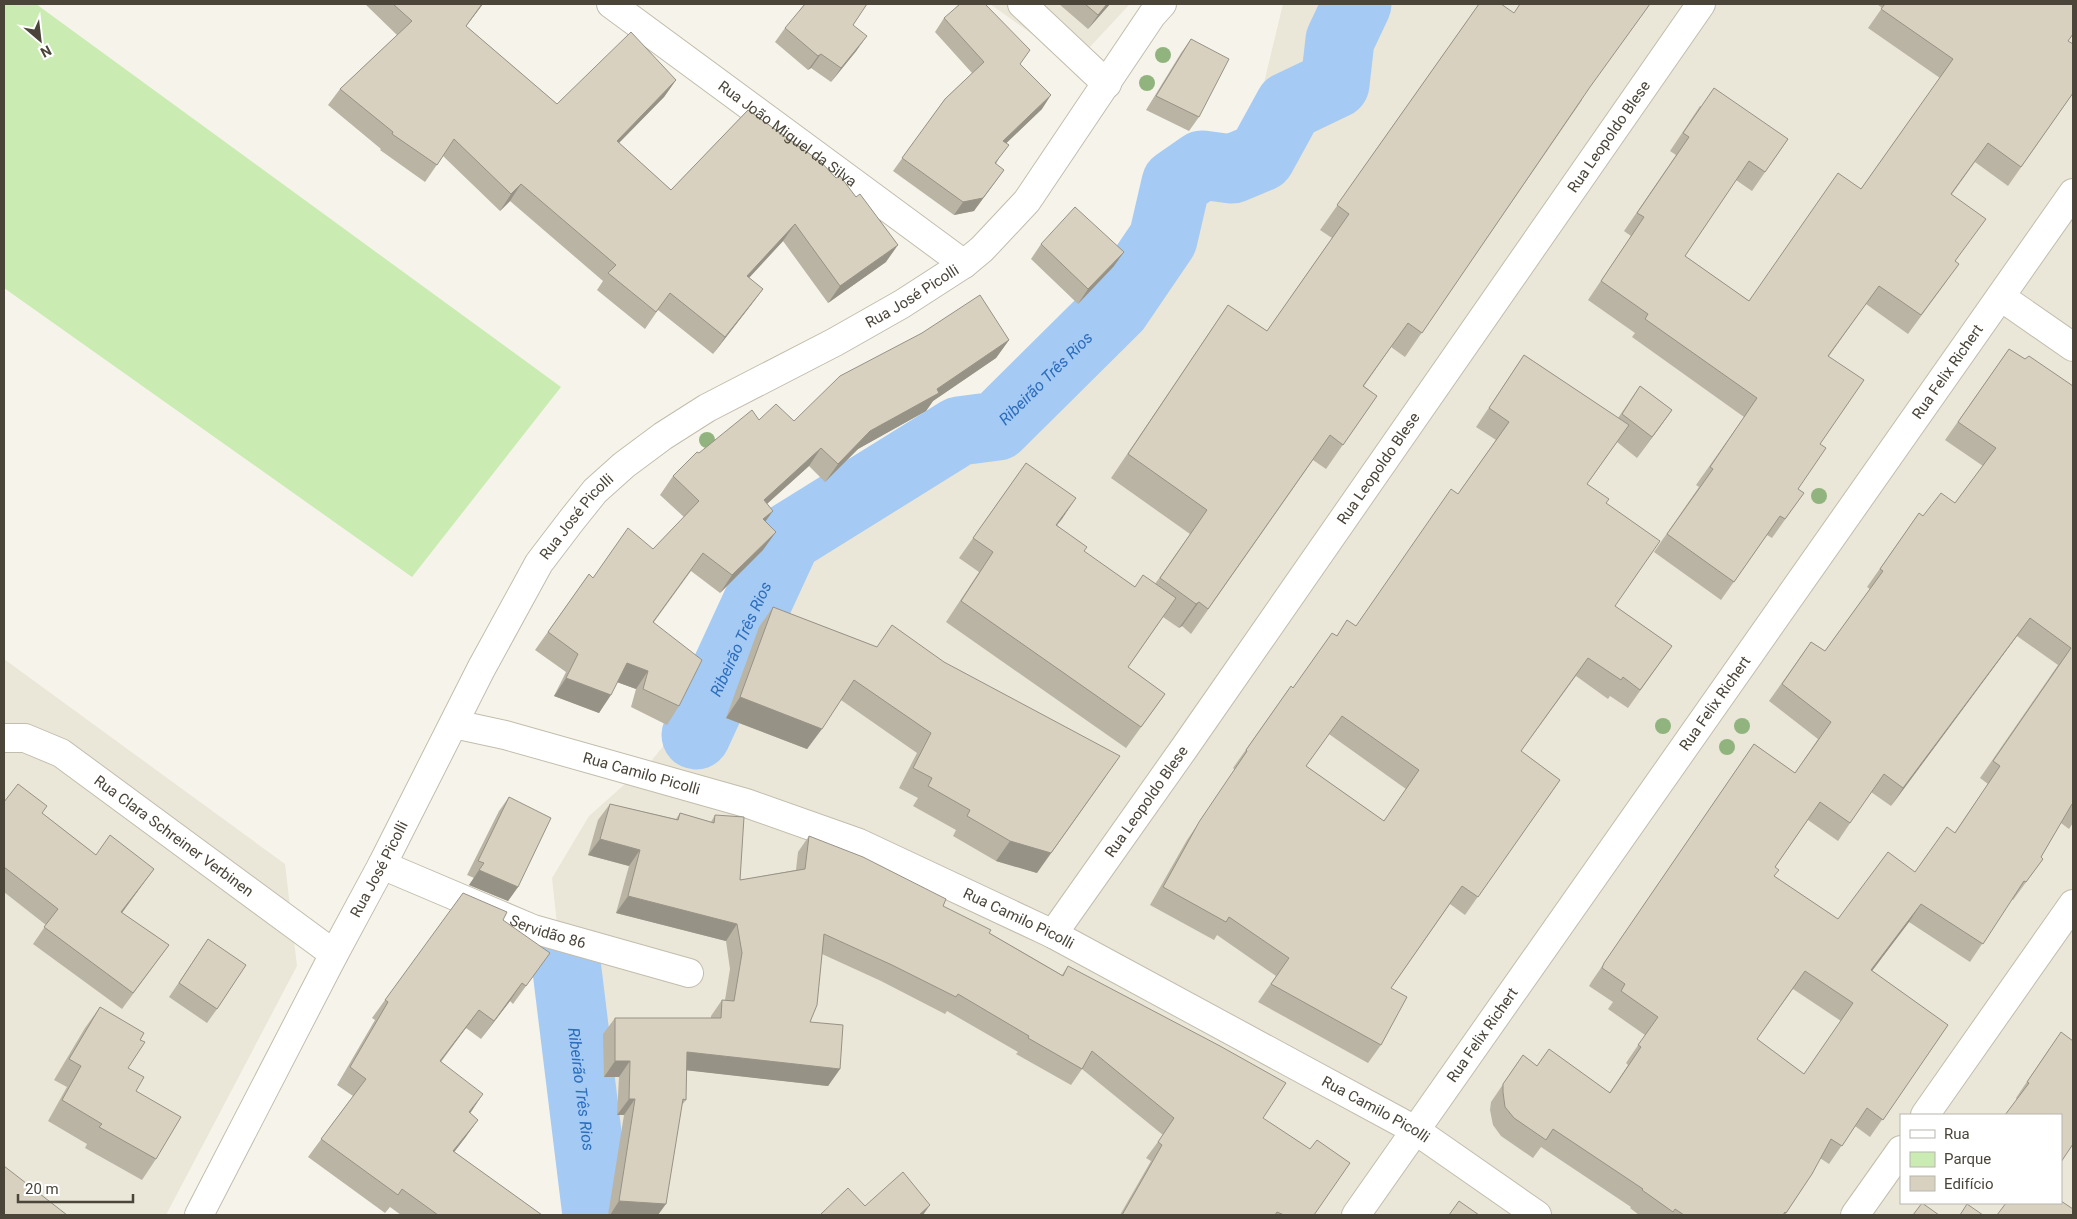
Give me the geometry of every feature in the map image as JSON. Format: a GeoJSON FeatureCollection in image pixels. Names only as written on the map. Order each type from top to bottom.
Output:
{"type":"FeatureCollection","features":[{"type":"Feature","properties":{"kind":"street","name":"Rua João Miguel da Silva"},"geometry":{"type":"LineString","coordinates":[[611,4],[964,264]]}},
{"type":"Feature","properties":{"kind":"street"},"geometry":{"type":"LineString","coordinates":[[1022,4],[1107,84]]}},
{"type":"Feature","properties":{"kind":"street","name":"Rua José Picolli"},"geometry":{"type":"LineString","coordinates":[[199,1215],[486,661],[539,563],[595,491],[616,472],[663,436],[707,408],[902,304],[964,264],[999,233],[1027,201],[1152,15],[1162,4]]}},
{"type":"Feature","properties":{"kind":"street","name":"Rua Leopoldo Blese"},"geometry":{"type":"LineString","coordinates":[[1053,934],[1186,747],[1702,4]]}},
{"type":"Feature","properties":{"kind":"street","name":"Rua Felix Richert"},"geometry":{"type":"LineString","coordinates":[[1356,1215],[2073,193]]}},
{"type":"Feature","properties":{"kind":"street"},"geometry":{"type":"LineString","coordinates":[[2001,297],[2073,347]]}},
{"type":"Feature","properties":{"kind":"street","name":"Rua Camilo Picolli"},"geometry":{"type":"LineString","coordinates":[[454,724],[505,735],[755,806],[860,843],[1053,934],[1415,1130],[1538,1215]]}},
{"type":"Feature","properties":{"kind":"street","name":"Rua Clara Schreiner Verbinen"},"geometry":{"type":"LineString","coordinates":[[4,738],[25,738],[61,753],[334,954]]}},
{"type":"Feature","properties":{"kind":"street","name":"Servidão 86"},"geometry":{"type":"LineString","coordinates":[[382,865],[532,929],[689,973]]}},
{"type":"Feature","properties":{"kind":"street"},"geometry":{"type":"LineString","coordinates":[[1926,1114],[2073,904]]}},
{"type":"Feature","properties":{"kind":"street"},"geometry":{"type":"LineString","coordinates":[[1855,1215],[1900,1151]]}},
{"type":"Feature","properties":{"kind":"shaded area"},"geometry":{"type":"Polygon","coordinates":[[[990,4],[1130,4],[1074,64],[990,4]]]}},
{"type":"Feature","properties":{"kind":"shaded area"},"geometry":{"type":"Polygon","coordinates":[[[1283,4],[2073,4],[2073,1215],[652,1215],[604,1181],[591,1085],[564,990],[552,878],[589,816],[652,760],[699,702],[787,538],[998,408],[1059,376],[1084,339],[1139,298],[1192,226],[1250,132],[1283,4]]]}},
{"type":"Feature","properties":{"kind":"shaded area"},"geometry":{"type":"Polygon","coordinates":[[[4,659],[285,864],[297,966],[166,1215],[4,1215],[4,659]]]}},
{"type":"Feature","properties":{"kind":"green space"},"geometry":{"type":"Polygon","coordinates":[[[4,4],[36,4],[561,387],[412,577],[4,288],[4,4]]]}},
{"type":"Feature","properties":{"kind":"building"},"geometry":{"type":"Polygon","coordinates":[[[393,4],[482,4],[466,26],[557,104],[631,32],[676,80],[617,141],[671,190],[748,110],[821,162],[836,178],[840,176],[856,197],[860,194],[898,245],[840,286],[795,224],[747,276],[763,289],[725,337],[670,293],[656,312],[608,273],[616,265],[521,184],[511,194],[454,139],[437,165],[392,134],[393,132],[340,89],[412,21],[393,4]]]}},
{"type":"Feature","properties":{"kind":"building"},"geometry":{"type":"Polygon","coordinates":[[[805,4],[867,4],[853,25],[867,36],[841,68],[821,54],[818,56],[785,28],[805,4]]]}},
{"type":"Feature","properties":{"kind":"building"},"geometry":{"type":"Polygon","coordinates":[[[960,4],[985,4],[1030,50],[1020,64],[1051,95],[1003,141],[1009,145],[995,163],[1004,170],[983,198],[963,202],[902,158],[945,99],[984,62],[944,18],[960,4]]]}},
{"type":"Feature","properties":{"kind":"building"},"geometry":{"type":"Polygon","coordinates":[[[1085,4],[1107,4],[1098,15],[1085,4]]]}},
{"type":"Feature","properties":{"kind":"building"},"geometry":{"type":"Polygon","coordinates":[[[1479,4],[1501,4],[1514,13],[1520,4],[1650,4],[1590,87],[1422,333],[1408,323],[1363,386],[1377,396],[1343,445],[1330,435],[1208,609],[1199,602],[1196,604],[1160,578],[1207,510],[1128,454],[1228,305],[1267,331],[1349,214],[1337,205],[1479,4]]]}},
{"type":"Feature","properties":{"kind":"building"},"geometry":{"type":"Polygon","coordinates":[[[1885,4],[2073,4],[2073,34],[2068,41],[2073,44],[2073,93],[2021,167],[1988,143],[1951,194],[1986,219],[1955,261],[1959,264],[1921,315],[1879,286],[1828,356],[1864,380],[1820,444],[1826,448],[1798,489],[1804,493],[1785,519],[1780,516],[1734,582],[1667,534],[1713,469],[1710,467],[1757,398],[1645,319],[1648,314],[1601,281],[1644,217],[1637,213],[1689,137],[1683,133],[1714,88],[1788,139],[1765,172],[1749,161],[1685,256],[1749,301],[1838,173],[1861,189],[1953,59],[1881,9],[1885,4]]]}},
{"type":"Feature","properties":{"kind":"building"},"geometry":{"type":"Polygon","coordinates":[[[1191,39],[1229,59],[1199,117],[1156,96],[1191,39]]]}},
{"type":"Feature","properties":{"kind":"building"},"geometry":{"type":"Polygon","coordinates":[[[1075,207],[1124,252],[1088,289],[1041,244],[1075,207]]]}},
{"type":"Feature","properties":{"kind":"building"},"geometry":{"type":"Polygon","coordinates":[[[980,295],[1009,340],[937,389],[939,393],[870,431],[838,464],[821,448],[764,500],[773,511],[763,519],[776,532],[732,575],[703,553],[653,622],[702,660],[679,706],[643,689],[648,671],[627,663],[611,695],[566,678],[578,654],[548,632],[589,574],[593,578],[628,528],[653,549],[699,501],[673,476],[697,452],[699,453],[752,410],[759,420],[776,404],[794,421],[840,376],[922,333],[980,295]]]}},
{"type":"Feature","properties":{"kind":"building"},"geometry":{"type":"Polygon","coordinates":[[[2009,349],[2025,359],[2029,356],[2073,386],[2073,805],[2041,857],[2043,859],[2026,882],[2024,881],[1983,944],[1921,904],[1871,970],[1948,1025],[1883,1120],[1867,1108],[1842,1146],[1831,1139],[1812,1174],[1783,1215],[1684,1215],[1675,1209],[1673,1212],[1643,1189],[1553,1129],[1546,1140],[1514,1118],[1505,1107],[1503,1084],[1523,1055],[1537,1066],[1549,1049],[1610,1093],[1641,1047],[1638,1045],[1658,1017],[1621,991],[1625,984],[1602,968],[1604,963],[1754,744],[1795,773],[1831,722],[1782,684],[1811,642],[1825,651],[1883,571],[1880,569],[1919,513],[1923,516],[1941,493],[1955,503],[1996,448],[1958,422],[2009,349]],[[2030,618],[1903,788],[1884,774],[1850,823],[1820,802],[1775,867],[1779,870],[1774,876],[1838,919],[1888,852],[1915,872],[1947,827],[1955,833],[2000,766],[1993,761],[2071,648],[2030,618]],[[1805,971],[1757,1039],[1804,1074],[1853,1003],[1805,971]]]}},
{"type":"Feature","properties":{"kind":"building"},"geometry":{"type":"Polygon","coordinates":[[[1524,355],[1629,425],[1587,484],[1609,499],[1606,503],[1660,541],[1615,606],[1672,646],[1640,690],[1623,677],[1621,680],[1588,658],[1521,751],[1560,780],[1478,897],[1462,886],[1391,988],[1407,997],[1381,1045],[1271,984],[1289,958],[1229,917],[1226,922],[1163,887],[1199,822],[1291,686],[1293,688],[1332,633],[1337,636],[1347,620],[1356,626],[1451,489],[1458,494],[1509,422],[1489,408],[1524,355]],[[1342,716],[1306,766],[1384,821],[1419,770],[1342,716]]]}},
{"type":"Feature","properties":{"kind":"building"},"geometry":{"type":"Polygon","coordinates":[[[1640,386],[1672,410],[1652,437],[1622,414],[1640,386]]]}},
{"type":"Feature","properties":{"kind":"building"},"geometry":{"type":"Polygon","coordinates":[[[1026,463],[1076,498],[1056,525],[1087,547],[1084,551],[1135,587],[1143,575],[1176,598],[1128,667],[1165,694],[1141,727],[961,601],[993,552],[973,538],[1026,463]]]}},
{"type":"Feature","properties":{"kind":"building"},"geometry":{"type":"Polygon","coordinates":[[[773,607],[877,647],[892,625],[944,662],[1120,756],[1051,853],[1010,841],[967,816],[970,810],[928,786],[932,778],[913,768],[931,733],[854,680],[822,729],[740,697],[773,607]]]}},
{"type":"Feature","properties":{"kind":"building"},"geometry":{"type":"Polygon","coordinates":[[[18,784],[47,806],[42,813],[96,855],[110,835],[154,869],[121,912],[169,945],[133,993],[44,927],[58,909],[4,867],[4,802],[18,784]]]}},
{"type":"Feature","properties":{"kind":"building"},"geometry":{"type":"Polygon","coordinates":[[[509,797],[551,818],[518,887],[479,870],[484,863],[478,861],[509,797]]]}},
{"type":"Feature","properties":{"kind":"building"},"geometry":{"type":"Polygon","coordinates":[[[610,804],[678,820],[680,813],[714,823],[715,815],[744,817],[740,880],[805,869],[809,836],[863,857],[946,899],[943,906],[991,930],[989,933],[1063,976],[1068,966],[1286,1083],[1263,1118],[1310,1149],[1317,1140],[1350,1163],[1314,1215],[1284,1215],[1277,1212],[1275,1215],[1122,1215],[1162,1145],[1158,1142],[1174,1118],[1092,1051],[1082,1069],[958,994],[956,997],[824,934],[817,1005],[810,1022],[843,1025],[840,1069],[687,1052],[686,1100],[683,1099],[666,1204],[619,1201],[635,1099],[629,1099],[630,1061],[615,1061],[615,1018],[721,1018],[722,1000],[734,1001],[742,953],[737,924],[628,896],[640,850],[600,839],[610,804]]]}},
{"type":"Feature","properties":{"kind":"building"},"geometry":{"type":"Polygon","coordinates":[[[463,893],[507,912],[503,920],[550,953],[526,986],[522,983],[494,1021],[479,1010],[440,1061],[483,1094],[469,1112],[478,1120],[453,1151],[542,1215],[438,1215],[402,1189],[398,1195],[321,1139],[366,1079],[350,1067],[388,1002],[385,1000],[463,893]]]}},
{"type":"Feature","properties":{"kind":"building"},"geometry":{"type":"Polygon","coordinates":[[[208,939],[246,965],[217,1009],[179,983],[208,939]]]}},
{"type":"Feature","properties":{"kind":"building"},"geometry":{"type":"Polygon","coordinates":[[[100,1007],[144,1033],[140,1040],[145,1042],[128,1068],[144,1077],[136,1091],[181,1117],[156,1159],[99,1127],[102,1124],[62,1100],[81,1066],[69,1059],[100,1007]]]}},
{"type":"Feature","properties":{"kind":"building"},"geometry":{"type":"Polygon","coordinates":[[[2061,1032],[2073,1041],[2073,1144],[2062,1160],[2062,1114],[2006,1114],[2029,1083],[2027,1082],[2061,1032]]]}},
{"type":"Feature","properties":{"kind":"building"},"geometry":{"type":"Polygon","coordinates":[[[4,1166],[67,1215],[4,1215],[4,1166]]]}},
{"type":"Feature","properties":{"kind":"building"},"geometry":{"type":"Polygon","coordinates":[[[903,1172],[930,1205],[919,1215],[820,1215],[848,1188],[865,1206],[903,1172]]]}},
{"type":"Feature","properties":{"kind":"building"},"geometry":{"type":"Polygon","coordinates":[[[1459,1201],[1479,1215],[1449,1215],[1459,1201]]]}},
{"type":"Feature","properties":{"kind":"building"},"geometry":{"type":"Polygon","coordinates":[[[2062,1202],[2073,1209],[2073,1215],[1997,1215],[2005,1204],[2062,1204],[2062,1202]]]}},
{"type":"Feature","properties":{"kind":"building"},"geometry":{"type":"Polygon","coordinates":[[[1921,1204],[1923,1204],[1939,1215],[1913,1215],[1921,1204]]]}},
{"type":"Feature","properties":{"kind":"building"},"geometry":{"type":"Polygon","coordinates":[[[1967,1204],[1983,1215],[1960,1215],[1967,1204]]]}},
{"type":"Feature","properties":{"kind":"waterway","name":"Ribeirão Três Rios"},"geometry":{"type":"LineString","coordinates":[[696,735],[787,538],[959,431],[997,426],[1116,308],[1163,239],[1176,183],[1202,165],[1232,169],[1261,157],[1289,106],[1335,84],[1340,40],[1357,4]]}},
{"type":"Feature","properties":{"kind":"waterway","name":"Ribeirão Três Rios"},"geometry":{"type":"LineString","coordinates":[[566,962],[597,1215]]}}]}
